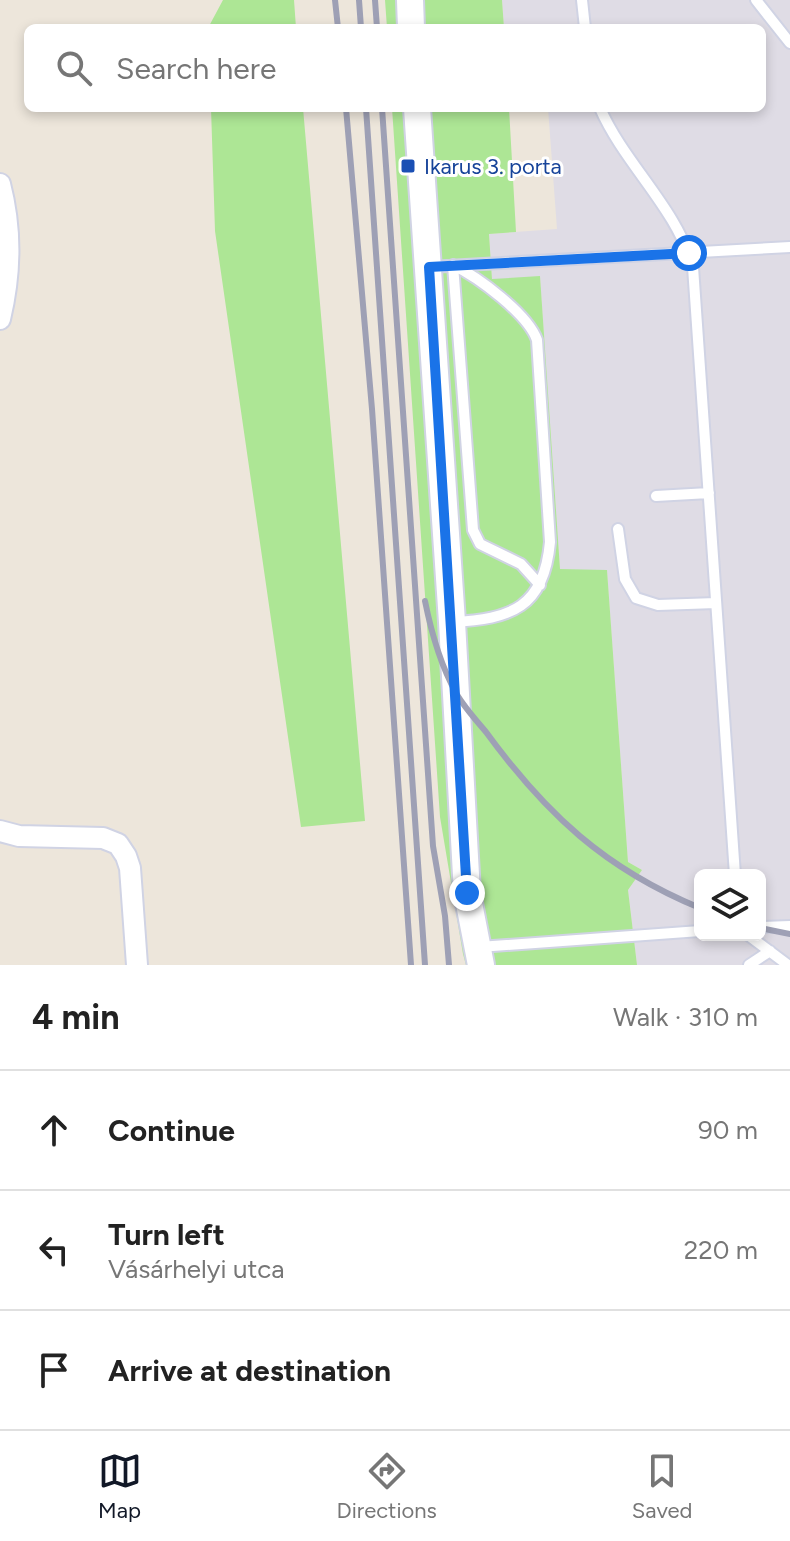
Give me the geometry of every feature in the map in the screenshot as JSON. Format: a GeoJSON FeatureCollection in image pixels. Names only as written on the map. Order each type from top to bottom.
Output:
{"type":"FeatureCollection","features":[{"type":"Feature","properties":{"kind":"street"},"geometry":{"type":"LineString","coordinates":[[410,0],[411,24]]}},
{"type":"Feature","properties":{"kind":"street"},"geometry":{"type":"LineString","coordinates":[[418,112],[441,266],[452,622],[467,893],[479,956]]}},
{"type":"Feature","properties":{"kind":"street"},"geometry":{"type":"LineString","coordinates":[[0,184],[8,215],[10,250],[0,319]]}},
{"type":"Feature","properties":{"kind":"street"},"geometry":{"type":"LineString","coordinates":[[0,831],[19,836],[103,838],[118,844],[130,868],[137,965]]}},
{"type":"Feature","properties":{"kind":"lane"},"geometry":{"type":"LineString","coordinates":[[582,0],[585,24]]}},
{"type":"Feature","properties":{"kind":"lane"},"geometry":{"type":"LineString","coordinates":[[756,0],[790,43]]}},
{"type":"Feature","properties":{"kind":"lane"},"geometry":{"type":"LineString","coordinates":[[602,112],[613,136],[678,228],[693,267],[735,869]]}},
{"type":"Feature","properties":{"kind":"lane"},"geometry":{"type":"LineString","coordinates":[[441,266],[790,247]]}},
{"type":"Feature","properties":{"kind":"lane"},"geometry":{"type":"LineString","coordinates":[[441,266],[473,530],[480,544],[521,564],[540,585]]}},
{"type":"Feature","properties":{"kind":"lane"},"geometry":{"type":"LineString","coordinates":[[441,266],[479,278],[525,321],[537,340],[550,542],[540,585],[522,604],[490,620],[452,622]]}},
{"type":"Feature","properties":{"kind":"lane"},"geometry":{"type":"LineString","coordinates":[[656,496],[709,493]]}},
{"type":"Feature","properties":{"kind":"lane"},"geometry":{"type":"LineString","coordinates":[[618,529],[625,579],[636,598],[658,605],[716,603]]}},
{"type":"Feature","properties":{"kind":"lane"},"geometry":{"type":"LineString","coordinates":[[766,927],[790,926]]}},
{"type":"Feature","properties":{"kind":"lane"},"geometry":{"type":"LineString","coordinates":[[479,956],[694,932]]}},
{"type":"Feature","properties":{"kind":"lane"},"geometry":{"type":"LineString","coordinates":[[756,941],[788,965]]}},
{"type":"Feature","properties":{"kind":"lane"},"geometry":{"type":"LineString","coordinates":[[749,965],[770,951]]}},
{"type":"Feature","properties":{"kind":"shaded area"},"geometry":{"type":"Polygon","coordinates":[[[502,0],[790,0],[790,965],[637,965],[628,890],[642,870],[628,862],[607,571],[560,570],[540,277],[492,280],[489,234],[557,229],[548,112],[766,112],[766,24],[504,24],[502,0]]]}},
{"type":"Feature","properties":{"kind":"green space"},"geometry":{"type":"Polygon","coordinates":[[[223,0],[294,0],[296,24],[210,24],[223,0]]]}},
{"type":"Feature","properties":{"kind":"green space"},"geometry":{"type":"Polygon","coordinates":[[[385,0],[502,0],[504,24],[387,24],[385,0]]]}},
{"type":"Feature","properties":{"kind":"green space"},"geometry":{"type":"Polygon","coordinates":[[[211,112],[303,112],[365,821],[301,827],[215,231],[211,112]]]}},
{"type":"Feature","properties":{"kind":"green space"},"geometry":{"type":"Polygon","coordinates":[[[392,112],[509,112],[516,232],[489,234],[492,279],[540,276],[560,569],[607,570],[628,862],[642,870],[628,890],[637,965],[466,965],[440,817],[392,112]]]}},
{"type":"Feature","properties":{"kind":"railway"},"geometry":{"type":"LineString","coordinates":[[335,0],[338,24]]}},
{"type":"Feature","properties":{"kind":"railway"},"geometry":{"type":"LineString","coordinates":[[359,0],[361,24]]}},
{"type":"Feature","properties":{"kind":"railway"},"geometry":{"type":"LineString","coordinates":[[375,0],[377,24]]}},
{"type":"Feature","properties":{"kind":"railway"},"geometry":{"type":"LineString","coordinates":[[346,112],[372,409],[411,965]]}},
{"type":"Feature","properties":{"kind":"railway"},"geometry":{"type":"LineString","coordinates":[[366,112],[425,965]]}},
{"type":"Feature","properties":{"kind":"railway"},"geometry":{"type":"LineString","coordinates":[[382,112],[433,846],[445,916],[449,965]]}},
{"type":"Feature","properties":{"kind":"railway"},"geometry":{"type":"LineString","coordinates":[[425,601],[437,648],[456,693],[531,789],[606,857],[635,876],[694,905]]}},
{"type":"Feature","properties":{"kind":"railway"},"geometry":{"type":"LineString","coordinates":[[766,929],[790,934]]}},
{"type":"Feature","properties":{"kind":"place","name":"Ikarus 3. porta"},"geometry":{"type":"Point","coordinates":[408,166]}},
{"type":"Feature","properties":{"kind":"route"},"geometry":{"type":"LineString","coordinates":[[467,893],[429,267],[689,253]]}}]}
